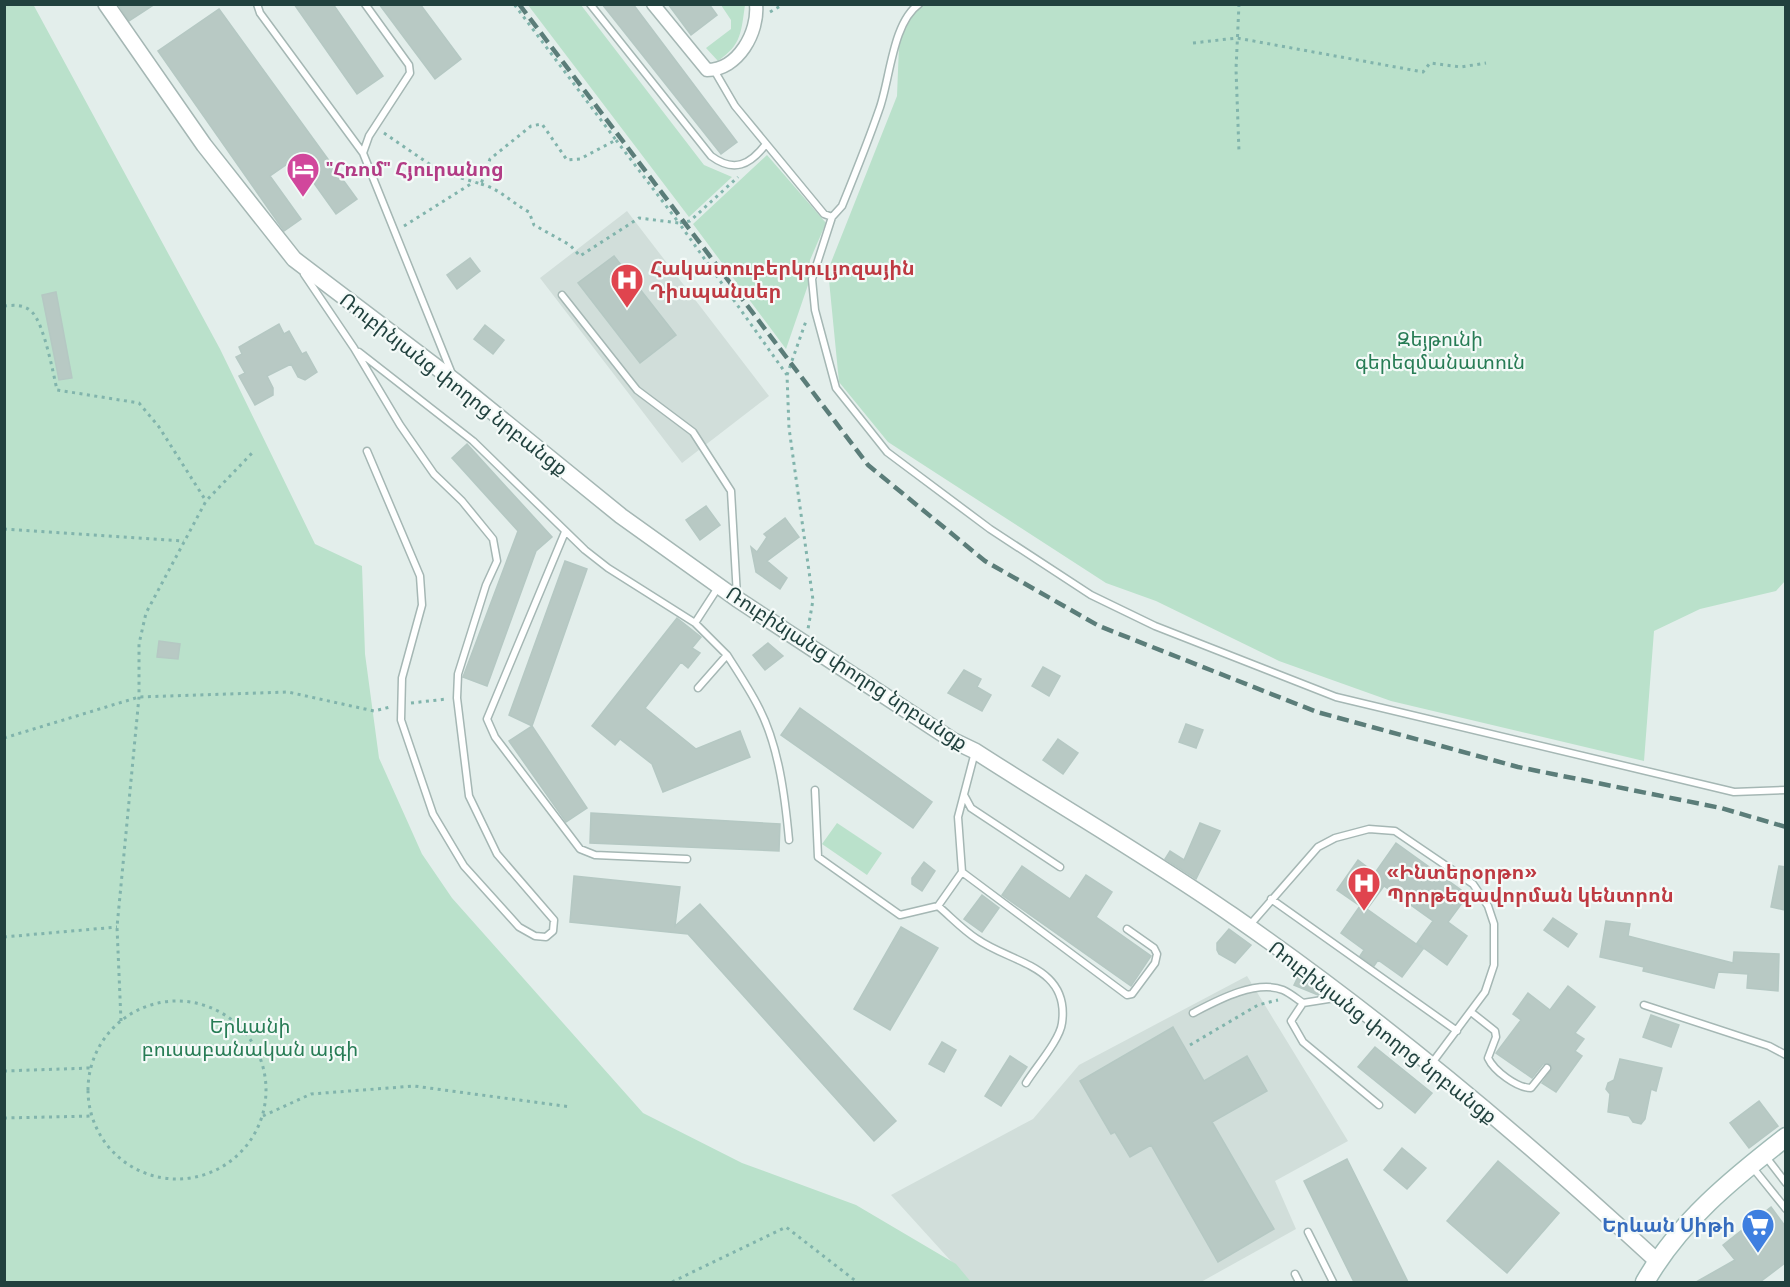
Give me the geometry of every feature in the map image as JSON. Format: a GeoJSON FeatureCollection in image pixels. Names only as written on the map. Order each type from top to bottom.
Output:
{"type":"FeatureCollection","features":[{"type":"Feature","properties":{"kind":"main road"},"geometry":{"type":"LineString","coordinates":[[1645,1282],[1657,1261],[1708,1200],[1785,1137]]}},
{"type":"Feature","properties":{"kind":"street","name":"Ռուբինյանց փողոց նրբանցք"},"geometry":{"type":"LineString","coordinates":[[106,4],[204,145],[294,259],[456,382],[621,516],[737,599],[952,740],[975,751],[1249,926],[1345,996],[1582,1191],[1657,1261]]}},
{"type":"Feature","properties":{"kind":"street"},"geometry":{"type":"LineString","coordinates":[[653,4],[703,67],[714,70],[733,60],[752,36],[758,18],[756,4]]}},
{"type":"Feature","properties":{"kind":"lane"},"geometry":{"type":"LineString","coordinates":[[257,4],[260,13],[363,153],[456,382]]}},
{"type":"Feature","properties":{"kind":"lane"},"geometry":{"type":"LineString","coordinates":[[363,153],[375,127],[410,73],[409,65],[365,4]]}},
{"type":"Feature","properties":{"kind":"lane"},"geometry":{"type":"LineString","coordinates":[[590,4],[703,149],[725,164],[734,167],[742,166],[750,161],[766,144]]}},
{"type":"Feature","properties":{"kind":"lane"},"geometry":{"type":"LineString","coordinates":[[920,4],[910,11],[892,57],[880,108],[842,206],[832,216],[812,279],[815,310],[836,388],[887,452],[990,529],[1091,595],[1155,626],[1336,697],[1734,792],[1785,790]]}},
{"type":"Feature","properties":{"kind":"lane"},"geometry":{"type":"LineString","coordinates":[[714,70],[735,106],[824,214],[832,216]]}},
{"type":"Feature","properties":{"kind":"lane"},"geometry":{"type":"LineString","coordinates":[[294,259],[434,474],[462,501],[493,538],[497,561],[486,585],[458,674],[457,698],[469,796],[497,854],[554,920],[553,931],[546,937],[535,936],[519,927],[464,866],[433,814],[401,720],[402,678],[422,605],[420,576],[367,451]]}},
{"type":"Feature","properties":{"kind":"lane"},"geometry":{"type":"LineString","coordinates":[[562,295],[637,390],[693,432],[731,491],[737,599]]}},
{"type":"Feature","properties":{"kind":"lane"},"geometry":{"type":"LineString","coordinates":[[354,348],[414,398],[473,441],[565,532],[608,568],[695,623],[727,655],[760,709],[776,759],[785,802],[789,840]]}},
{"type":"Feature","properties":{"kind":"lane"},"geometry":{"type":"LineString","coordinates":[[565,532],[487,720],[495,737],[580,849],[595,855],[687,859]]}},
{"type":"Feature","properties":{"kind":"lane"},"geometry":{"type":"LineString","coordinates":[[695,623],[720,585]]}},
{"type":"Feature","properties":{"kind":"lane"},"geometry":{"type":"LineString","coordinates":[[698,688],[727,655]]}},
{"type":"Feature","properties":{"kind":"lane"},"geometry":{"type":"LineString","coordinates":[[814,790],[818,857],[900,915],[938,906],[962,872],[958,817],[975,751]]}},
{"type":"Feature","properties":{"kind":"lane"},"geometry":{"type":"LineString","coordinates":[[964,794],[971,808],[1060,867]]}},
{"type":"Feature","properties":{"kind":"lane"},"geometry":{"type":"LineString","coordinates":[[1249,926],[1318,847],[1335,838],[1369,829],[1395,831],[1473,884],[1488,906],[1494,924],[1494,965],[1485,992],[1430,1066]]}},
{"type":"Feature","properties":{"kind":"lane"},"geometry":{"type":"LineString","coordinates":[[962,872],[1127,995],[1132,994],[1155,963],[1157,954],[1154,948],[1126,929]]}},
{"type":"Feature","properties":{"kind":"lane"},"geometry":{"type":"LineString","coordinates":[[1271,899],[1457,1031]]}},
{"type":"Feature","properties":{"kind":"lane"},"geometry":{"type":"LineString","coordinates":[[938,906],[978,940],[1032,965],[1051,980],[1058,992],[1062,1024],[1026,1083]]}},
{"type":"Feature","properties":{"kind":"lane"},"geometry":{"type":"LineString","coordinates":[[1193,1013],[1228,994],[1269,987],[1283,990],[1303,1003],[1345,996]]}},
{"type":"Feature","properties":{"kind":"lane"},"geometry":{"type":"LineString","coordinates":[[1303,1003],[1291,1021],[1303,1042],[1379,1105]]}},
{"type":"Feature","properties":{"kind":"lane"},"geometry":{"type":"LineString","coordinates":[[1644,1005],[1769,1046],[1785,1055]]}},
{"type":"Feature","properties":{"kind":"lane"},"geometry":{"type":"LineString","coordinates":[[1471,1012],[1495,1031],[1496,1037],[1488,1058],[1498,1070],[1518,1084],[1531,1088],[1547,1068]]}},
{"type":"Feature","properties":{"kind":"lane"},"geometry":{"type":"LineString","coordinates":[[1757,1160],[1785,1183]]}},
{"type":"Feature","properties":{"kind":"lane"},"geometry":{"type":"LineString","coordinates":[[1757,1160],[1785,1209]]}},
{"type":"Feature","properties":{"kind":"lane"},"geometry":{"type":"LineString","coordinates":[[1308,1232],[1333,1282]]}},
{"type":"Feature","properties":{"kind":"lane"},"geometry":{"type":"LineString","coordinates":[[1295,1274],[1299,1282]]}},
{"type":"Feature","properties":{"kind":"path"},"geometry":{"type":"LineString","coordinates":[[514,4],[679,223],[787,375]]}},
{"type":"Feature","properties":{"kind":"path"},"geometry":{"type":"LineString","coordinates":[[1239,4],[1237,38],[1239,152]]}},
{"type":"Feature","properties":{"kind":"path"},"geometry":{"type":"LineString","coordinates":[[1192,43],[1237,38],[1343,60],[1423,72],[1430,63],[1461,67],[1486,63]]}},
{"type":"Feature","properties":{"kind":"path"},"geometry":{"type":"LineString","coordinates":[[481,184],[490,159],[531,126],[542,124],[567,160],[580,159],[616,140]]}},
{"type":"Feature","properties":{"kind":"path"},"geometry":{"type":"LineString","coordinates":[[375,127],[441,172],[496,188],[515,204],[530,212],[534,225],[570,245],[580,255],[639,218],[679,223],[690,221],[742,173],[742,166]]}},
{"type":"Feature","properties":{"kind":"path"},"geometry":{"type":"LineString","coordinates":[[395,232],[474,182]]}},
{"type":"Feature","properties":{"kind":"path"},"geometry":{"type":"LineString","coordinates":[[4,306],[20,305],[33,312],[48,351],[57,390],[139,403],[159,427],[206,501]]}},
{"type":"Feature","properties":{"kind":"path"},"geometry":{"type":"LineString","coordinates":[[805,642],[813,600],[789,428],[787,375],[804,323],[815,310]]}},
{"type":"Feature","properties":{"kind":"path"},"geometry":{"type":"LineString","coordinates":[[121,1021],[117,927],[139,697],[139,645],[146,614],[206,501],[254,451]]}},
{"type":"Feature","properties":{"kind":"path"},"geometry":{"type":"LineString","coordinates":[[4,529],[184,540]]}},
{"type":"Feature","properties":{"kind":"path"},"geometry":{"type":"LineString","coordinates":[[4,738],[139,697],[288,692],[374,711],[401,704],[457,698]]}},
{"type":"Feature","properties":{"kind":"path"},"geometry":{"type":"LineString","coordinates":[[4,937],[117,927]]}},
{"type":"Feature","properties":{"kind":"path"},"geometry":{"type":"LineString","coordinates":[[173,1000],[202,1004],[228,1015],[248,1034],[262,1059],[267,1087],[263,1116],[251,1141],[231,1162],[206,1175],[177,1179],[149,1175],[124,1162],[104,1142],[92,1116],[88,1092],[90,1068],[102,1042],[121,1021],[145,1006],[173,1000]]}},
{"type":"Feature","properties":{"kind":"path"},"geometry":{"type":"LineString","coordinates":[[1190,1045],[1258,1005]]}},
{"type":"Feature","properties":{"kind":"path"},"geometry":{"type":"LineString","coordinates":[[4,1071],[90,1068]]}},
{"type":"Feature","properties":{"kind":"path"},"geometry":{"type":"LineString","coordinates":[[263,1116],[311,1094],[414,1086],[571,1107]]}},
{"type":"Feature","properties":{"kind":"path"},"geometry":{"type":"LineString","coordinates":[[4,1118],[92,1116]]}},
{"type":"Feature","properties":{"kind":"path"},"geometry":{"type":"LineString","coordinates":[[672,1282],[786,1227],[857,1282]]}},
{"type":"Feature","properties":{"kind":"shaded area"},"geometry":{"type":"Polygon","coordinates":[[[627,211],[769,396],[682,463],[540,278],[627,211]]]}},
{"type":"Feature","properties":{"kind":"shaded area"},"geometry":{"type":"Polygon","coordinates":[[[1247,976],[1348,1141],[1275,1181],[1296,1229],[1201,1282],[970,1282],[891,1195],[1033,1119],[1079,1065],[1247,976]]]}},
{"type":"Feature","properties":{"kind":"green space","name":"Երևանի բուսաբանական այգի"},"geometry":{"type":"Polygon","coordinates":[[[33,4],[220,349],[315,544],[362,566],[365,654],[379,758],[422,854],[452,898],[643,1113],[742,1163],[856,1205],[956,1264],[971,1282],[5,1282],[4,5],[33,4]]]}},
{"type":"Feature","properties":{"kind":"green space"},"geometry":{"type":"Polygon","coordinates":[[[528,5],[581,5],[704,165],[732,177],[689,217],[528,5]]]}},
{"type":"Feature","properties":{"kind":"green space"},"geometry":{"type":"Polygon","coordinates":[[[721,5],[745,5],[739,37],[732,49],[718,61],[706,48],[731,29],[731,20],[721,5]]]}},
{"type":"Feature","properties":{"kind":"green space","name":"Զեյթունի գերեզմանատուն"},"geometry":{"type":"Polygon","coordinates":[[[918,5],[1785,5],[1785,581],[1776,591],[1700,609],[1654,631],[1644,761],[1391,701],[1279,661],[1156,601],[1106,583],[888,442],[839,382],[828,270],[897,96],[900,20],[918,5]]]}},
{"type":"Feature","properties":{"kind":"green space"},"geometry":{"type":"Polygon","coordinates":[[[767,155],[826,223],[810,260],[808,285],[786,349],[693,224],[767,155]]]}},
{"type":"Feature","properties":{"kind":"green space"},"geometry":{"type":"Polygon","coordinates":[[[837,823],[882,853],[867,875],[822,844],[837,823]]]}},
{"type":"Feature","properties":{"kind":"building"},"geometry":{"type":"Polygon","coordinates":[[[118,4],[155,4],[129,21],[118,4]]]}},
{"type":"Feature","properties":{"kind":"building"},"geometry":{"type":"Polygon","coordinates":[[[294,4],[333,4],[383,76],[357,94],[294,4]]]}},
{"type":"Feature","properties":{"kind":"building"},"geometry":{"type":"Polygon","coordinates":[[[379,4],[420,4],[461,59],[435,79],[379,4]]]}},
{"type":"Feature","properties":{"kind":"building"},"geometry":{"type":"Polygon","coordinates":[[[602,4],[633,4],[737,142],[721,154],[602,4]]]}},
{"type":"Feature","properties":{"kind":"building"},"geometry":{"type":"Polygon","coordinates":[[[668,4],[709,4],[717,15],[691,35],[668,4]]]}},
{"type":"Feature","properties":{"kind":"building"},"geometry":{"type":"Polygon","coordinates":[[[219,9],[357,199],[336,214],[296,158],[270,176],[301,219],[284,231],[158,51],[219,9]]]}},
{"type":"Feature","properties":{"kind":"building","name":"Հակատուբերկուլյոզային Դիսպանսեր"},"geometry":{"type":"Polygon","coordinates":[[[614,256],[676,335],[640,363],[578,283],[614,256]]]}},
{"type":"Feature","properties":{"kind":"building"},"geometry":{"type":"Polygon","coordinates":[[[470,258],[480,271],[457,289],[447,275],[470,258]]]}},
{"type":"Feature","properties":{"kind":"building"},"geometry":{"type":"Polygon","coordinates":[[[56,292],[72,378],[59,380],[42,295],[56,292]]]}},
{"type":"Feature","properties":{"kind":"building"},"geometry":{"type":"Polygon","coordinates":[[[279,324],[284,334],[289,331],[302,354],[306,352],[317,372],[305,380],[298,377],[291,364],[267,376],[273,388],[273,395],[255,405],[239,376],[245,373],[236,357],[242,354],[239,347],[279,324]]]}},
{"type":"Feature","properties":{"kind":"building"},"geometry":{"type":"Polygon","coordinates":[[[485,325],[504,340],[493,354],[474,339],[485,325]]]}},
{"type":"Feature","properties":{"kind":"building"},"geometry":{"type":"Polygon","coordinates":[[[467,444],[552,537],[536,551],[487,686],[463,677],[518,531],[452,458],[467,444]]]}},
{"type":"Feature","properties":{"kind":"building"},"geometry":{"type":"Polygon","coordinates":[[[706,506],[720,525],[700,540],[686,520],[706,506]]]}},
{"type":"Feature","properties":{"kind":"building"},"geometry":{"type":"Polygon","coordinates":[[[785,518],[799,537],[767,561],[787,578],[780,589],[756,572],[751,547],[757,552],[767,537],[764,534],[785,518]]]}},
{"type":"Feature","properties":{"kind":"building"},"geometry":{"type":"Polygon","coordinates":[[[565,561],[587,569],[532,726],[509,715],[565,561]]]}},
{"type":"Feature","properties":{"kind":"building"},"geometry":{"type":"Polygon","coordinates":[[[677,618],[701,637],[692,648],[700,653],[688,668],[681,662],[645,708],[696,749],[740,731],[750,757],[663,792],[652,764],[620,739],[615,745],[592,726],[677,618]]]}},
{"type":"Feature","properties":{"kind":"building"},"geometry":{"type":"Polygon","coordinates":[[[159,641],[180,644],[178,659],[157,657],[159,641]]]}},
{"type":"Feature","properties":{"kind":"building"},"geometry":{"type":"Polygon","coordinates":[[[768,643],[783,656],[765,670],[753,655],[768,643]]]}},
{"type":"Feature","properties":{"kind":"building"},"geometry":{"type":"Polygon","coordinates":[[[1043,667],[1060,676],[1049,696],[1032,686],[1043,667]]]}},
{"type":"Feature","properties":{"kind":"building"},"geometry":{"type":"Polygon","coordinates":[[[964,670],[981,679],[977,687],[991,695],[982,711],[948,693],[964,670]]]}},
{"type":"Feature","properties":{"kind":"building"},"geometry":{"type":"Polygon","coordinates":[[[800,708],[932,802],[913,828],[781,735],[800,708]]]}},
{"type":"Feature","properties":{"kind":"building"},"geometry":{"type":"Polygon","coordinates":[[[1186,724],[1203,730],[1196,748],[1179,742],[1186,724]]]}},
{"type":"Feature","properties":{"kind":"building"},"geometry":{"type":"Polygon","coordinates":[[[532,726],[587,808],[566,822],[509,741],[532,726]]]}},
{"type":"Feature","properties":{"kind":"building"},"geometry":{"type":"Polygon","coordinates":[[[1058,739],[1078,753],[1063,774],[1043,760],[1058,739]]]}},
{"type":"Feature","properties":{"kind":"building"},"geometry":{"type":"Polygon","coordinates":[[[591,813],[780,824],[779,851],[590,843],[591,813]]]}},
{"type":"Feature","properties":{"kind":"building"},"geometry":{"type":"Polygon","coordinates":[[[1200,823],[1220,831],[1196,879],[1165,859],[1170,851],[1184,860],[1200,823]]]}},
{"type":"Feature","properties":{"kind":"building","name":"«Ինտերօրթո» Պրոթեզավորման կենտրոն"},"geometry":{"type":"Polygon","coordinates":[[[1396,843],[1468,895],[1448,922],[1467,936],[1447,965],[1417,943],[1433,921],[1384,886],[1367,909],[1423,949],[1402,977],[1378,960],[1374,966],[1360,956],[1364,950],[1341,933],[1360,906],[1337,890],[1358,860],[1375,873],[1396,843]]]}},
{"type":"Feature","properties":{"kind":"building"},"geometry":{"type":"Polygon","coordinates":[[[924,862],[935,871],[922,891],[912,884],[912,878],[924,862]]]}},
{"type":"Feature","properties":{"kind":"building"},"geometry":{"type":"Polygon","coordinates":[[[1022,866],[1070,899],[1086,875],[1112,892],[1096,917],[1151,956],[1131,986],[1002,895],[1022,866]]]}},
{"type":"Feature","properties":{"kind":"building"},"geometry":{"type":"Polygon","coordinates":[[[1779,866],[1785,867],[1785,910],[1771,907],[1779,866]]]}},
{"type":"Feature","properties":{"kind":"building"},"geometry":{"type":"Polygon","coordinates":[[[574,876],[680,887],[675,926],[700,904],[896,1121],[874,1141],[688,934],[570,922],[574,876]]]}},
{"type":"Feature","properties":{"kind":"building"},"geometry":{"type":"Polygon","coordinates":[[[982,895],[999,908],[982,932],[964,919],[982,895]]]}},
{"type":"Feature","properties":{"kind":"building"},"geometry":{"type":"Polygon","coordinates":[[[1553,918],[1577,934],[1568,947],[1544,930],[1553,918]]]}},
{"type":"Feature","properties":{"kind":"building"},"geometry":{"type":"Polygon","coordinates":[[[1606,921],[1630,924],[1628,936],[1733,963],[1734,952],[1779,954],[1778,991],[1747,988],[1748,974],[1718,972],[1714,988],[1643,971],[1644,967],[1600,957],[1606,921]]]}},
{"type":"Feature","properties":{"kind":"building"},"geometry":{"type":"Polygon","coordinates":[[[901,927],[938,948],[890,1030],[854,1009],[901,927]]]}},
{"type":"Feature","properties":{"kind":"building"},"geometry":{"type":"Polygon","coordinates":[[[1229,929],[1251,945],[1235,963],[1219,954],[1217,950],[1217,943],[1229,929]]]}},
{"type":"Feature","properties":{"kind":"building"},"geometry":{"type":"Polygon","coordinates":[[[1299,975],[1325,994],[1318,995],[1294,985],[1299,975]]]}},
{"type":"Feature","properties":{"kind":"building"},"geometry":{"type":"Polygon","coordinates":[[[1568,986],[1595,1007],[1575,1033],[1584,1039],[1575,1051],[1582,1056],[1556,1092],[1542,1083],[1552,1069],[1550,1064],[1543,1064],[1532,1078],[1496,1053],[1521,1020],[1513,1014],[1528,993],[1550,1010],[1568,986]]]}},
{"type":"Feature","properties":{"kind":"building"},"geometry":{"type":"Polygon","coordinates":[[[1651,1015],[1679,1025],[1671,1047],[1643,1037],[1651,1015]]]}},
{"type":"Feature","properties":{"kind":"building"},"geometry":{"type":"Polygon","coordinates":[[[1173,1027],[1204,1081],[1247,1056],[1267,1091],[1212,1122],[1274,1229],[1218,1262],[1151,1145],[1130,1157],[1115,1132],[1111,1134],[1080,1081],[1173,1027]]]}},
{"type":"Feature","properties":{"kind":"building"},"geometry":{"type":"Polygon","coordinates":[[[942,1042],[956,1050],[944,1072],[929,1064],[942,1042]]]}},
{"type":"Feature","properties":{"kind":"building"},"geometry":{"type":"Polygon","coordinates":[[[1375,1047],[1432,1093],[1415,1113],[1358,1067],[1375,1047]]]}},
{"type":"Feature","properties":{"kind":"building"},"geometry":{"type":"Polygon","coordinates":[[[1010,1056],[1027,1067],[1001,1106],[985,1096],[1010,1056]]]}},
{"type":"Feature","properties":{"kind":"building"},"geometry":{"type":"Polygon","coordinates":[[[1620,1059],[1662,1068],[1656,1091],[1651,1089],[1645,1119],[1641,1124],[1633,1122],[1629,1116],[1608,1112],[1610,1094],[1606,1089],[1608,1083],[1614,1080],[1620,1059]]]}},
{"type":"Feature","properties":{"kind":"building"},"geometry":{"type":"Polygon","coordinates":[[[1759,1101],[1778,1126],[1749,1148],[1730,1123],[1759,1101]]]}},
{"type":"Feature","properties":{"kind":"building"},"geometry":{"type":"Polygon","coordinates":[[[1402,1148],[1426,1168],[1407,1189],[1384,1170],[1402,1148]]]}},
{"type":"Feature","properties":{"kind":"building"},"geometry":{"type":"Polygon","coordinates":[[[1347,1159],[1408,1282],[1354,1282],[1304,1181],[1347,1159]]]}},
{"type":"Feature","properties":{"kind":"building"},"geometry":{"type":"Polygon","coordinates":[[[1498,1161],[1559,1213],[1507,1273],[1447,1221],[1498,1161]]]}},
{"type":"Feature","properties":{"kind":"building","name":"Երևան Սիթի"},"geometry":{"type":"Polygon","coordinates":[[[1771,1207],[1785,1226],[1785,1263],[1760,1282],[1696,1282],[1735,1260],[1723,1245],[1771,1207]]]}},
{"type":"Feature","properties":{"kind":"railway"},"geometry":{"type":"LineString","coordinates":[[519,4],[868,465],[985,561],[1099,626],[1317,712],[1518,767],[1721,808],[1786,827]]}},
{"type":"Feature","properties":{"kind":"place","name":"\"Հռոմ\" Հյուրանոց"},"geometry":{"type":"Point","coordinates":[303,198]}},
{"type":"Feature","properties":{"kind":"place","name":"Հակատուբերկուլյոզային Դիսպանսեր"},"geometry":{"type":"Point","coordinates":[627,309]}},
{"type":"Feature","properties":{"kind":"place","name":"«Ինտերօրթո» Պրոթեզավորման կենտրոն"},"geometry":{"type":"Point","coordinates":[1364,912]}},
{"type":"Feature","properties":{"kind":"place","name":"Երևան Սիթի"},"geometry":{"type":"Point","coordinates":[1758,1254]}}]}
